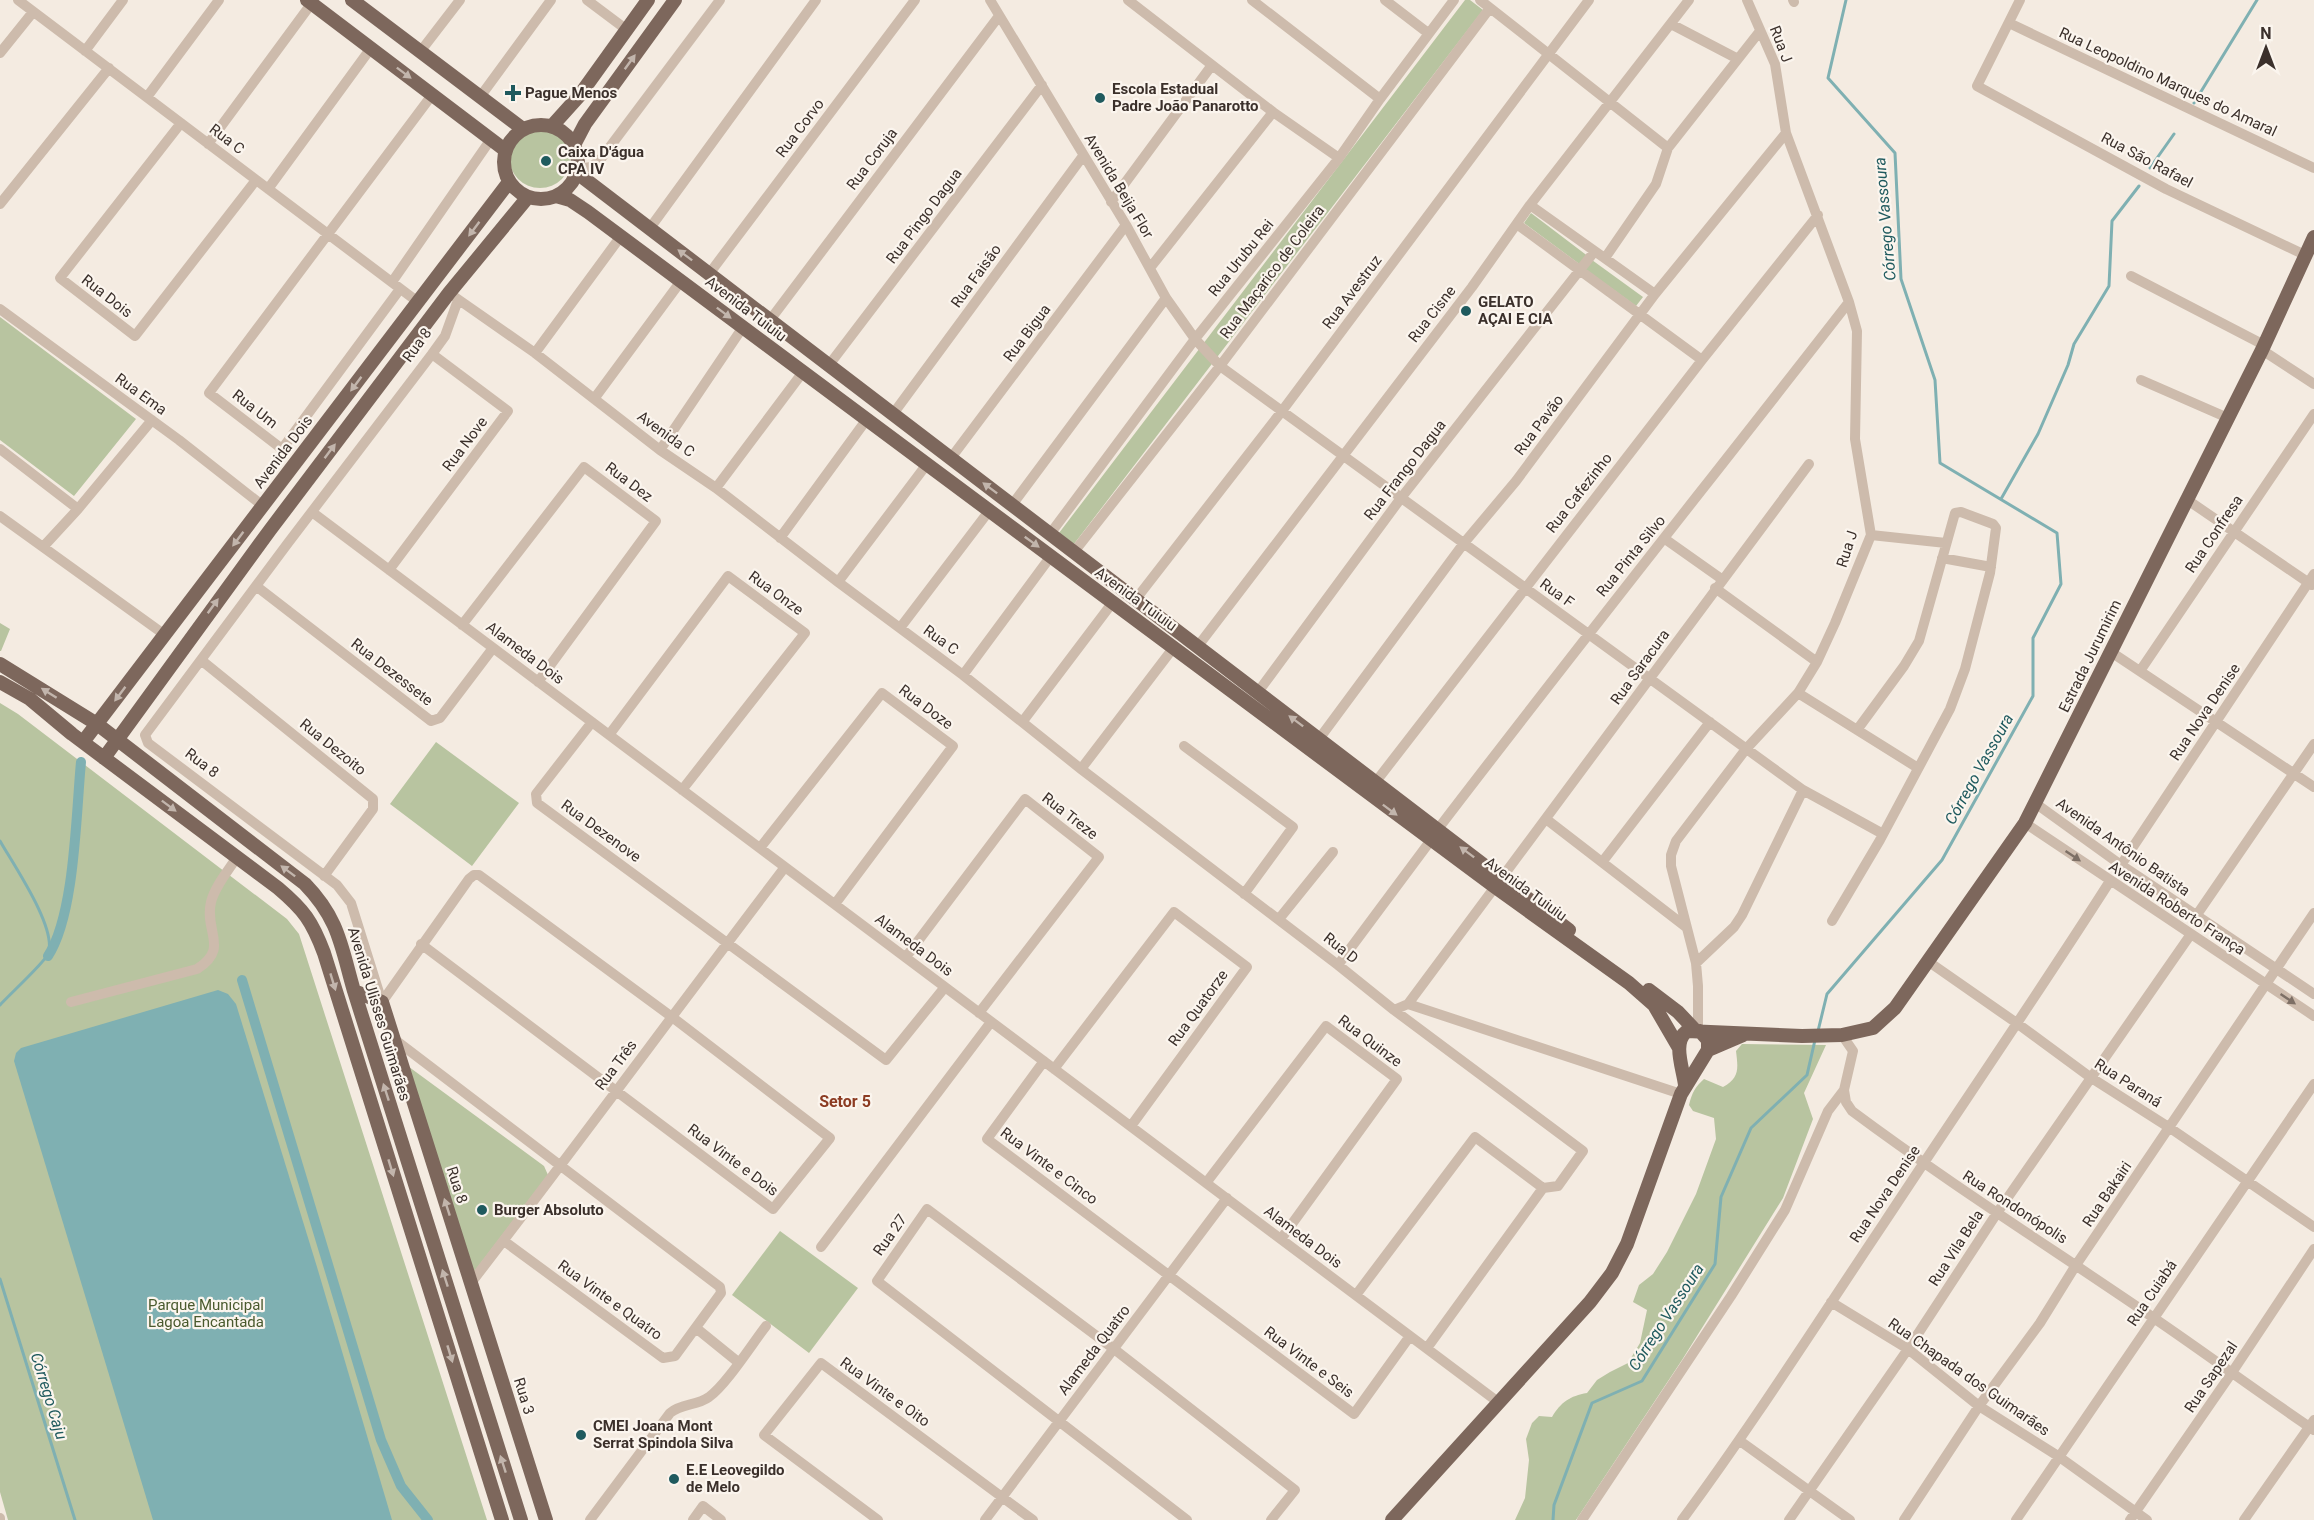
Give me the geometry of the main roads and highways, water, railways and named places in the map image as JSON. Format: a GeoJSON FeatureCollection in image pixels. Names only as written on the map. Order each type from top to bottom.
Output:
{"type":"FeatureCollection","features":[{"type":"Feature","properties":{"kind":"main road"},"geometry":{"type":"LineString","coordinates":[[552,126],[579,96],[648,0]]}},
{"type":"Feature","properties":{"kind":"main road"},"geometry":{"type":"LineString","coordinates":[[574,145],[585,124],[675,0]]}},
{"type":"Feature","properties":{"kind":"main road"},"geometry":{"type":"LineString","coordinates":[[311,1],[505,150]]}},
{"type":"Feature","properties":{"kind":"main road"},"geometry":{"type":"LineString","coordinates":[[357,1],[523,129]]}},
{"type":"Feature","properties":{"kind":"main road"},"geometry":{"type":"LineString","coordinates":[[542,125],[552,126],[568,136],[574,145],[578,156],[577,171],[572,182],[556,196],[547,199],[528,197],[517,191],[509,182],[503,161],[505,150],[509,142],[523,129],[542,125]]}},
{"type":"Feature","properties":{"kind":"main road","name":"Avenida Tuiuiu"},"geometry":{"type":"LineString","coordinates":[[577,171],[1320,739],[1372,787]]}},
{"type":"Feature","properties":{"kind":"main road","name":"Avenida Dois"},"geometry":{"type":"LineString","coordinates":[[83,742],[509,182]]}},
{"type":"Feature","properties":{"kind":"main road","name":"Avenida Tuiuiu"},"geometry":{"type":"LineString","coordinates":[[556,196],[570,200],[621,236],[1205,671],[1372,787],[1629,983],[1654,1005],[1680,1049]]}},
{"type":"Feature","properties":{"kind":"main road"},"geometry":{"type":"LineString","coordinates":[[104,758],[270,530],[454,296],[528,197]]}},
{"type":"Feature","properties":{"kind":"main road","name":"Estrada Jurumirim"},"geometry":{"type":"LineString","coordinates":[[1698,1030],[1802,1036],[1837,1035],[1874,1028],[1895,1008],[2025,823],[2228,418],[2314,237]]}},
{"type":"Feature","properties":{"kind":"main road"},"geometry":{"type":"LineString","coordinates":[[898,443],[911,427]]}},
{"type":"Feature","properties":{"kind":"main road"},"geometry":{"type":"LineString","coordinates":[[1205,671],[1215,659]]}},
{"type":"Feature","properties":{"kind":"main road","name":"Avenida Ulisses Guimarães"},"geometry":{"type":"LineString","coordinates":[[0,664],[97,724],[117,739],[305,884],[329,912],[338,932],[354,991],[521,1520]]}},
{"type":"Feature","properties":{"kind":"main road"},"geometry":{"type":"LineString","coordinates":[[0,682],[30,699],[83,742],[237,857],[300,907],[314,927],[502,1520]]}},
{"type":"Feature","properties":{"kind":"main road","name":"Avenida Tuiuiu"},"geometry":{"type":"LineString","coordinates":[[1498,883],[1678,1012],[1698,1030]]}},
{"type":"Feature","properties":{"kind":"main road","name":"Rua 8"},"geometry":{"type":"LineString","coordinates":[[354,991],[382,1002],[471,1283]]}},
{"type":"Feature","properties":{"kind":"main road"},"geometry":{"type":"LineString","coordinates":[[1392,1520],[1590,1302],[1612,1273],[1627,1244],[1683,1089],[1705,1053],[1708,1040],[1698,1030],[1687,1031],[1681,1036],[1683,1089]]}},
{"type":"Feature","properties":{"kind":"main road"},"geometry":{"type":"LineString","coordinates":[[1680,1049],[1690,1059],[1748,1034]]}},
{"type":"Feature","properties":{"kind":"main road","name":"Rua 3"},"geometry":{"type":"LineString","coordinates":[[471,1283],[546,1520]]}},
{"type":"Feature","properties":{"kind":"water"},"geometry":{"type":"Polygon","coordinates":[[[218,990],[228,994],[236,1004],[392,1520],[153,1520],[14,1061],[16,1053],[21,1048],[218,990]]]}},
{"type":"Feature","properties":{"kind":"waterway","name":"Córrego Vassoura"},"geometry":{"type":"LineString","coordinates":[[1818,1031],[1827,994],[1942,860],[2033,696],[2033,638],[2061,584],[2057,533],[1940,463],[1935,380],[1901,279],[1895,153],[1828,78],[1846,0]]}},
{"type":"Feature","properties":{"kind":"waterway"},"geometry":{"type":"LineString","coordinates":[[2194,103],[2257,0]]}},
{"type":"Feature","properties":{"kind":"waterway"},"geometry":{"type":"LineString","coordinates":[[2150,168],[2174,134]]}},
{"type":"Feature","properties":{"kind":"waterway"},"geometry":{"type":"LineString","coordinates":[[2001,499],[2038,434],[2068,365],[2074,344],[2109,286],[2112,221],[2139,186]]}},
{"type":"Feature","properties":{"kind":"waterway"},"geometry":{"type":"LineString","coordinates":[[48,956],[57,938],[69,890],[81,762]]}},
{"type":"Feature","properties":{"kind":"waterway","name":"Córrego Caju"},"geometry":{"type":"LineString","coordinates":[[0,841],[41,913],[49,943],[48,954],[45,958],[0,1005]]}},
{"type":"Feature","properties":{"kind":"waterway"},"geometry":{"type":"LineString","coordinates":[[242,980],[381,1440],[401,1486],[428,1520]]}},
{"type":"Feature","properties":{"kind":"waterway","name":"Córrego Vassoura"},"geometry":{"type":"LineString","coordinates":[[1553,1520],[1554,1505],[1592,1403],[1642,1381],[1715,1264],[1721,1197],[1751,1128],[1807,1075],[1815,1040]]}},
{"type":"Feature","properties":{"kind":"waterway","name":"Córrego Caju"},"geometry":{"type":"LineString","coordinates":[[0,1279],[75,1520]]}},
{"type":"Feature","properties":{"kind":"place","name":"Pague Menos"},"geometry":{"type":"Point","coordinates":[513,93]}},
{"type":"Feature","properties":{"kind":"place","name":"Escola Estadual Padre João Panarotto"},"geometry":{"type":"Point","coordinates":[1100,98]}},
{"type":"Feature","properties":{"kind":"place","name":"Caixa D'água CPA IV"},"geometry":{"type":"Point","coordinates":[546,161]}},
{"type":"Feature","properties":{"kind":"place","name":"GELATO AÇAI E CIA"},"geometry":{"type":"Point","coordinates":[1466,311]}},
{"type":"Feature","properties":{"kind":"place","name":"Burger Absoluto"},"geometry":{"type":"Point","coordinates":[482,1210]}},
{"type":"Feature","properties":{"kind":"place","name":"CMEI Joana Mont Serrat Spindola Silva"},"geometry":{"type":"Point","coordinates":[581,1435]}},
{"type":"Feature","properties":{"kind":"place","name":"E.E Leovegildo de Melo"},"geometry":{"type":"Point","coordinates":[674,1479]}},
{"type":"Feature","properties":{"kind":"district","name":"Setor 5"},"geometry":{"type":"Point","coordinates":[845,1101]}},
{"type":"Feature","properties":{"kind":"park label","name":"Parque Municipal Lagoa Encantada"},"geometry":{"type":"Point","coordinates":[206,1314]}}]}
